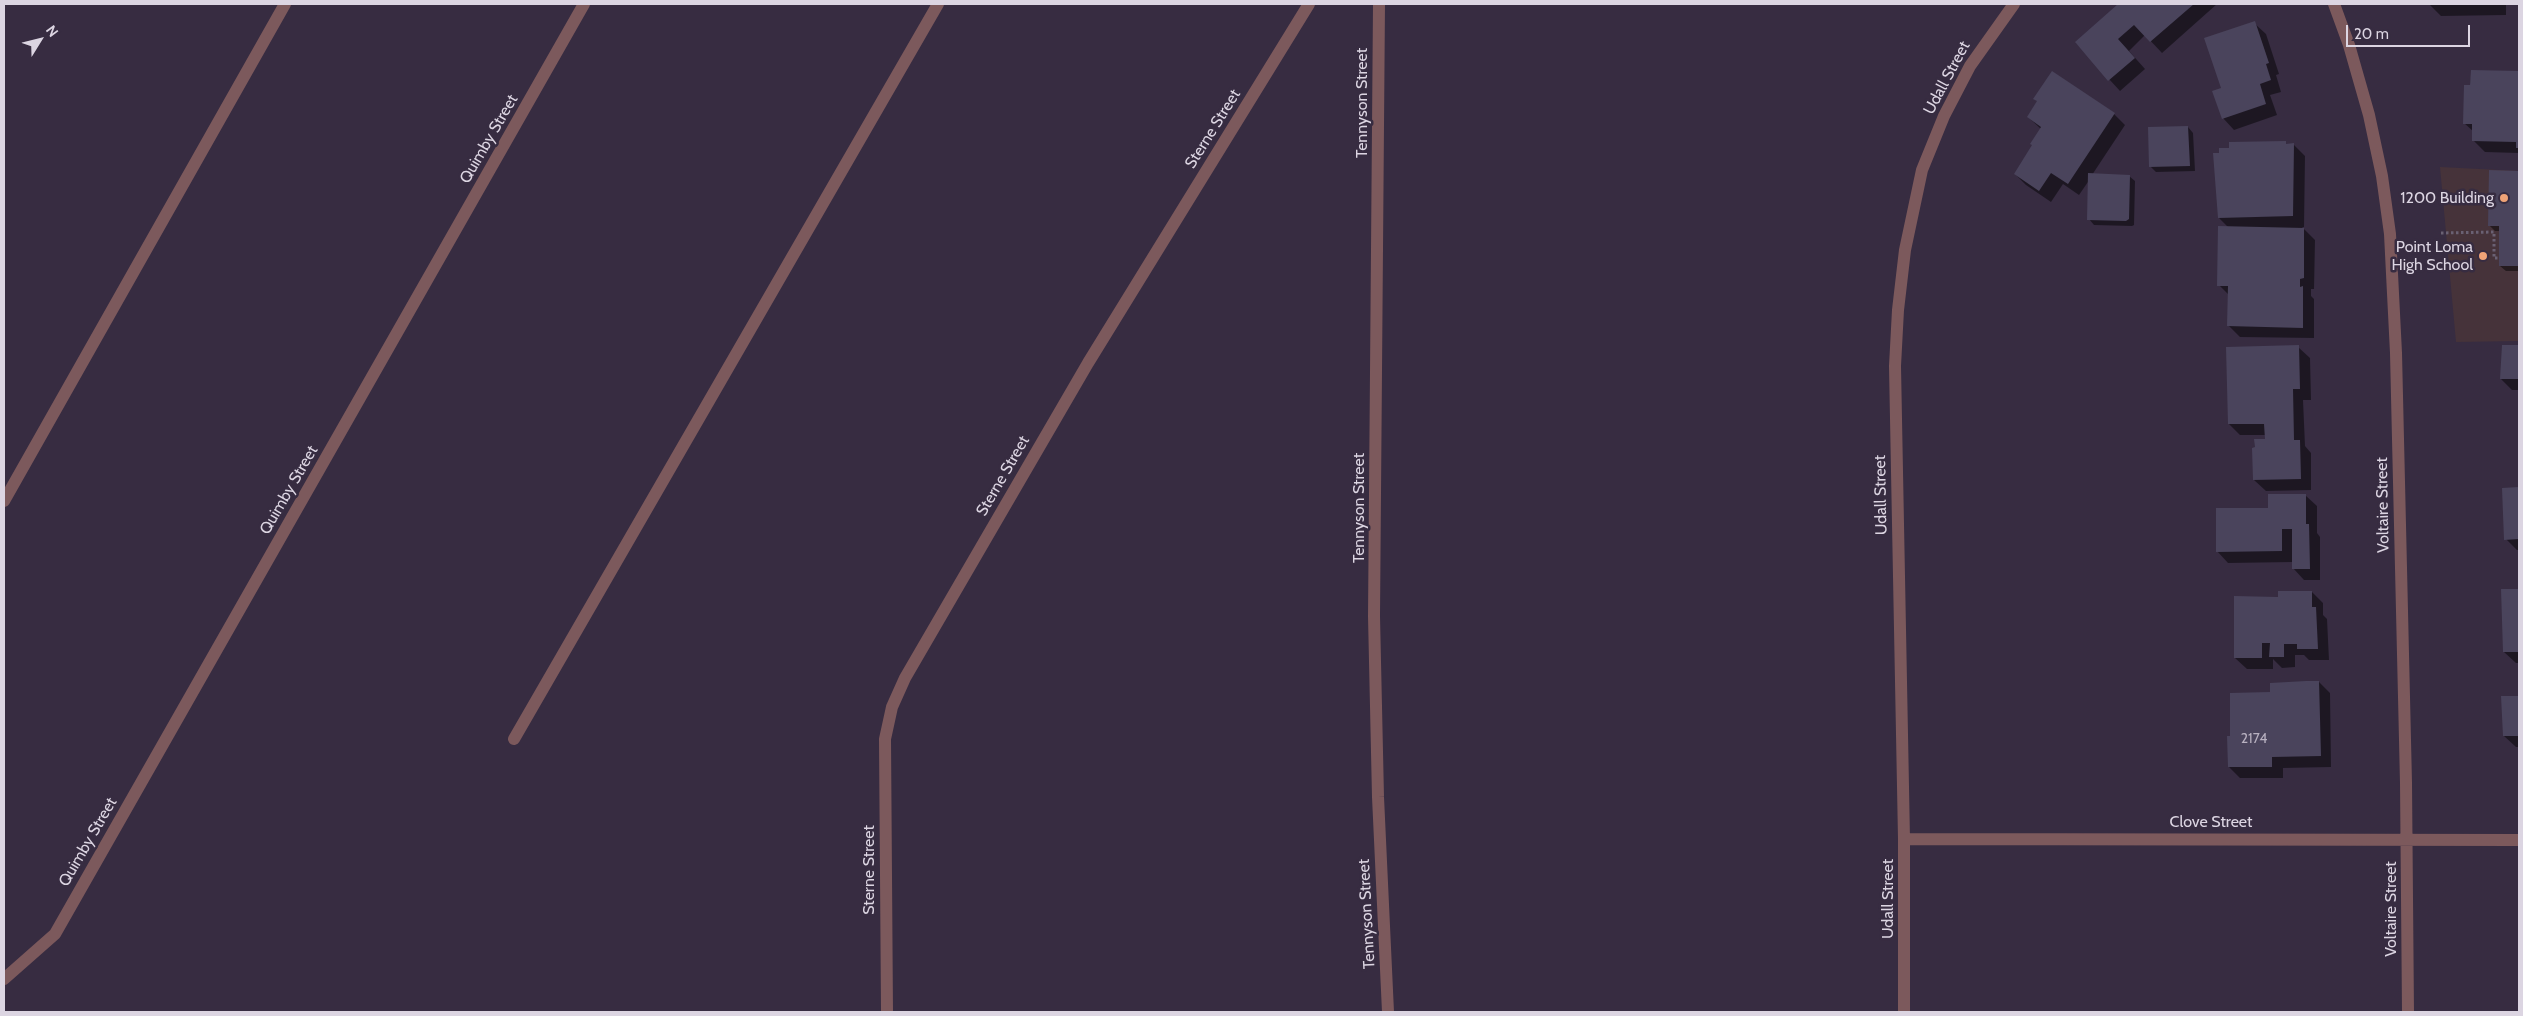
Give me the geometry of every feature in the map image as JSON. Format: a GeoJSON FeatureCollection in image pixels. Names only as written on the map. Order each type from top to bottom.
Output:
{"type":"FeatureCollection","features":[{"type":"Feature","properties":{"kind":"street"},"geometry":{"type":"LineString","coordinates":[[4,501],[285,4]]}},
{"type":"Feature","properties":{"kind":"street","name":"Quimby Street"},"geometry":{"type":"LineString","coordinates":[[4,979],[55,934],[584,4]]}},
{"type":"Feature","properties":{"kind":"street"},"geometry":{"type":"LineString","coordinates":[[514,739],[938,4]]}},
{"type":"Feature","properties":{"kind":"street","name":"Sterne Street"},"geometry":{"type":"LineString","coordinates":[[887,1012],[885,739],[892,707],[905,678],[1088,363],[1309,4]]}},
{"type":"Feature","properties":{"kind":"street","name":"Tennyson Street"},"geometry":{"type":"LineString","coordinates":[[1379,4],[1374,616],[1378,796],[1388,1012]]}},
{"type":"Feature","properties":{"kind":"street","name":"Udall Street"},"geometry":{"type":"LineString","coordinates":[[1904,1012],[1904,839],[1895,366],[1905,250],[1922,170],[1944,116],[1970,66],[2014,4]]}},
{"type":"Feature","properties":{"kind":"street","name":"Voltaire Street"},"geometry":{"type":"LineString","coordinates":[[2334,4],[2349,45],[2369,115],[2382,176],[2390,234],[2396,352],[2408,1012]]}},
{"type":"Feature","properties":{"kind":"street","name":"Clove Street"},"geometry":{"type":"LineString","coordinates":[[1904,839],[2406,838],[2519,840]]}},
{"type":"Feature","properties":{"kind":"path"},"geometry":{"type":"LineString","coordinates":[[2441,234],[2494,232],[2494,258],[2498,258]]}},
{"type":"Feature","properties":{"kind":"shaded area","name":"Point Loma High School"},"geometry":{"type":"Polygon","coordinates":[[[2440,167],[2519,171],[2519,341],[2456,342],[2440,167]]]}},
{"type":"Feature","properties":{"kind":"building"},"geometry":{"type":"Polygon","coordinates":[[[2118,4],[2194,4],[2150,42],[2134,25],[2118,39],[2135,58],[2108,81],[2075,42],[2118,4]]]}},
{"type":"Feature","properties":{"kind":"building"},"geometry":{"type":"Polygon","coordinates":[[[2255,21],[2269,63],[2266,64],[2271,80],[2260,84],[2266,104],[2222,119],[2212,91],[2221,88],[2204,38],[2255,21]]]}},
{"type":"Feature","properties":{"kind":"building"},"geometry":{"type":"Polygon","coordinates":[[[2471,70],[2519,71],[2519,148],[2516,148],[2516,142],[2472,141],[2472,124],[2463,124],[2464,85],[2470,85],[2471,70]]]}},
{"type":"Feature","properties":{"kind":"building"},"geometry":{"type":"Polygon","coordinates":[[[2052,71],[2115,113],[2068,184],[2051,173],[2039,191],[2014,174],[2041,127],[2027,117],[2037,101],[2033,99],[2052,71]]]}},
{"type":"Feature","properties":{"kind":"building"},"geometry":{"type":"Polygon","coordinates":[[[2188,126],[2190,166],[2149,167],[2148,127],[2188,126]]]}},
{"type":"Feature","properties":{"kind":"building"},"geometry":{"type":"Polygon","coordinates":[[[2286,141],[2286,144],[2294,143],[2293,216],[2218,218],[2213,153],[2219,153],[2219,148],[2229,148],[2229,142],[2286,141]]]}},
{"type":"Feature","properties":{"kind":"building","name":"1200 Building"},"geometry":{"type":"Polygon","coordinates":[[[2489,170],[2519,171],[2519,266],[2499,266],[2499,226],[2488,226],[2489,170]]]}},
{"type":"Feature","properties":{"kind":"building"},"geometry":{"type":"Polygon","coordinates":[[[2088,173],[2130,175],[2129,219],[2126,221],[2087,220],[2088,173]]]}},
{"type":"Feature","properties":{"kind":"building"},"geometry":{"type":"Polygon","coordinates":[[[2218,226],[2304,228],[2304,278],[2300,279],[2300,287],[2303,286],[2303,328],[2227,326],[2228,286],[2217,286],[2218,226]]]}},
{"type":"Feature","properties":{"kind":"building"},"geometry":{"type":"Polygon","coordinates":[[[2299,345],[2300,389],[2293,389],[2294,440],[2300,440],[2301,479],[2253,480],[2252,448],[2255,447],[2254,439],[2265,439],[2264,424],[2228,424],[2226,347],[2299,345]]]}},
{"type":"Feature","properties":{"kind":"building"},"geometry":{"type":"Polygon","coordinates":[[[2502,345],[2519,345],[2519,379],[2500,379],[2502,345]]]}},
{"type":"Feature","properties":{"kind":"building"},"geometry":{"type":"Polygon","coordinates":[[[2519,487],[2519,539],[2504,540],[2502,488],[2519,487]]]}},
{"type":"Feature","properties":{"kind":"building"},"geometry":{"type":"Polygon","coordinates":[[[2268,494],[2306,494],[2306,524],[2309,524],[2310,569],[2292,569],[2292,529],[2282,529],[2282,551],[2216,552],[2216,508],[2268,508],[2268,494]]]}},
{"type":"Feature","properties":{"kind":"building"},"geometry":{"type":"Polygon","coordinates":[[[2501,589],[2519,589],[2519,652],[2503,652],[2501,589]]]}},
{"type":"Feature","properties":{"kind":"building"},"geometry":{"type":"Polygon","coordinates":[[[2278,591],[2312,591],[2312,607],[2316,607],[2318,649],[2297,649],[2297,644],[2284,644],[2284,657],[2269,657],[2270,643],[2262,643],[2262,658],[2234,658],[2234,596],[2278,597],[2278,591]]]}},
{"type":"Feature","properties":{"kind":"building"},"geometry":{"type":"Polygon","coordinates":[[[2319,681],[2321,756],[2272,757],[2272,767],[2228,767],[2227,736],[2230,736],[2230,693],[2270,692],[2270,683],[2319,681]]]}},
{"type":"Feature","properties":{"kind":"building"},"geometry":{"type":"Polygon","coordinates":[[[2501,696],[2519,696],[2519,736],[2503,736],[2501,696]]]}},
{"type":"Feature","properties":{"kind":"place","name":"1200 Building"},"geometry":{"type":"Point","coordinates":[2504,198]}},
{"type":"Feature","properties":{"kind":"place","name":"Point Loma High School"},"geometry":{"type":"Point","coordinates":[2483,256]}}]}
